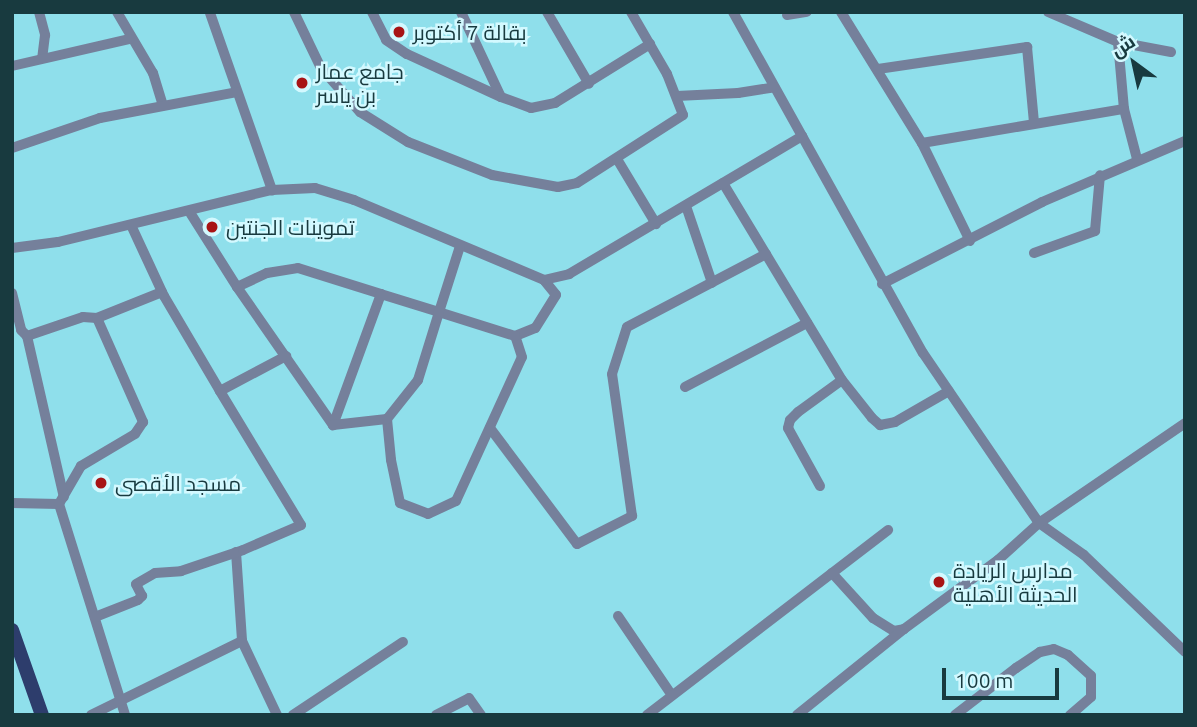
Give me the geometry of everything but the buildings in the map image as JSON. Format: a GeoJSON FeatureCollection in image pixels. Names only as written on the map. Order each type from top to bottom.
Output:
{"type":"FeatureCollection","features":[{"type":"Feature","properties":{"kind":"main road"},"geometry":{"type":"LineString","coordinates":[[12,630],[42,715]]}},
{"type":"Feature","properties":{"kind":"street"},"geometry":{"type":"LineString","coordinates":[[39,12],[45,35],[41,58]]}},
{"type":"Feature","properties":{"kind":"street"},"geometry":{"type":"LineString","coordinates":[[117,12],[130,39],[153,73],[163,106]]}},
{"type":"Feature","properties":{"kind":"street"},"geometry":{"type":"LineString","coordinates":[[219,12],[209,12],[272,190]]}},
{"type":"Feature","properties":{"kind":"street"},"geometry":{"type":"LineString","coordinates":[[294,12],[321,68],[341,94],[360,112],[408,142],[492,175],[558,187],[577,183],[680,120],[683,110],[677,96],[631,12]]}},
{"type":"Feature","properties":{"kind":"street"},"geometry":{"type":"LineString","coordinates":[[372,12],[386,40],[407,54],[500,97],[531,108],[541,108],[589,84],[650,44]]}},
{"type":"Feature","properties":{"kind":"street"},"geometry":{"type":"LineString","coordinates":[[461,12],[500,97]]}},
{"type":"Feature","properties":{"kind":"street"},"geometry":{"type":"LineString","coordinates":[[547,12],[589,84]]}},
{"type":"Feature","properties":{"kind":"street"},"geometry":{"type":"LineString","coordinates":[[733,12],[882,284],[949,391],[1039,523],[1084,555],[1185,652]]}},
{"type":"Feature","properties":{"kind":"street"},"geometry":{"type":"LineString","coordinates":[[787,15],[807,12]]}},
{"type":"Feature","properties":{"kind":"street"},"geometry":{"type":"LineString","coordinates":[[841,12],[922,142],[970,241]]}},
{"type":"Feature","properties":{"kind":"street"},"geometry":{"type":"LineString","coordinates":[[1048,12],[1118,42],[1171,52]]}},
{"type":"Feature","properties":{"kind":"street"},"geometry":{"type":"LineString","coordinates":[[12,66],[130,39]]}},
{"type":"Feature","properties":{"kind":"street"},"geometry":{"type":"LineString","coordinates":[[1118,42],[1124,109],[1138,159]]}},
{"type":"Feature","properties":{"kind":"street"},"geometry":{"type":"LineString","coordinates":[[877,69],[1027,47],[1034,123]]}},
{"type":"Feature","properties":{"kind":"street"},"geometry":{"type":"LineString","coordinates":[[677,96],[738,93],[775,87]]}},
{"type":"Feature","properties":{"kind":"street"},"geometry":{"type":"LineString","coordinates":[[12,148],[100,118],[237,92]]}},
{"type":"Feature","properties":{"kind":"street"},"geometry":{"type":"LineString","coordinates":[[922,142],[1124,109]]}},
{"type":"Feature","properties":{"kind":"street"},"geometry":{"type":"LineString","coordinates":[[544,280],[569,274],[656,225],[802,136]]}},
{"type":"Feature","properties":{"kind":"street"},"geometry":{"type":"LineString","coordinates":[[882,284],[1042,202],[1185,141]]}},
{"type":"Feature","properties":{"kind":"street"},"geometry":{"type":"LineString","coordinates":[[617,159],[656,225]]}},
{"type":"Feature","properties":{"kind":"street"},"geometry":{"type":"LineString","coordinates":[[1034,253],[1096,231],[1100,175]]}},
{"type":"Feature","properties":{"kind":"street"},"geometry":{"type":"LineString","coordinates":[[723,183],[842,380],[880,425],[895,422],[949,391]]}},
{"type":"Feature","properties":{"kind":"street"},"geometry":{"type":"LineString","coordinates":[[12,248],[58,242],[272,190],[315,188],[354,200],[544,280],[556,295],[535,328],[516,336],[298,268],[267,273],[237,287]]}},
{"type":"Feature","properties":{"kind":"street"},"geometry":{"type":"LineString","coordinates":[[686,205],[712,283]]}},
{"type":"Feature","properties":{"kind":"street"},"geometry":{"type":"LineString","coordinates":[[188,211],[237,287],[334,425]]}},
{"type":"Feature","properties":{"kind":"street"},"geometry":{"type":"LineString","coordinates":[[95,617],[138,600],[142,596],[136,584],[155,573],[181,571],[236,552],[301,524],[162,292],[131,225]]}},
{"type":"Feature","properties":{"kind":"street"},"geometry":{"type":"LineString","coordinates":[[460,246],[418,380],[387,419],[391,460],[400,503],[428,514],[456,501],[522,357],[516,336]]}},
{"type":"Feature","properties":{"kind":"street"},"geometry":{"type":"LineString","coordinates":[[490,428],[577,544],[632,516],[612,374],[627,327],[766,254]]}},
{"type":"Feature","properties":{"kind":"street"},"geometry":{"type":"LineString","coordinates":[[27,336],[83,317],[97,318],[162,292]]}},
{"type":"Feature","properties":{"kind":"street"},"geometry":{"type":"LineString","coordinates":[[12,293],[21,330],[27,336],[61,501],[125,715]]}},
{"type":"Feature","properties":{"kind":"street"},"geometry":{"type":"LineString","coordinates":[[334,425],[381,294]]}},
{"type":"Feature","properties":{"kind":"street"},"geometry":{"type":"LineString","coordinates":[[61,501],[81,466],[135,434],[143,422],[97,318]]}},
{"type":"Feature","properties":{"kind":"street"},"geometry":{"type":"LineString","coordinates":[[685,387],[807,323]]}},
{"type":"Feature","properties":{"kind":"street"},"geometry":{"type":"LineString","coordinates":[[220,391],[286,356]]}},
{"type":"Feature","properties":{"kind":"street"},"geometry":{"type":"LineString","coordinates":[[820,486],[788,428],[798,412],[842,380]]}},
{"type":"Feature","properties":{"kind":"street"},"geometry":{"type":"LineString","coordinates":[[334,425],[387,419]]}},
{"type":"Feature","properties":{"kind":"street"},"geometry":{"type":"LineString","coordinates":[[796,715],[904,629],[998,560],[1039,523],[1185,423]]}},
{"type":"Feature","properties":{"kind":"street"},"geometry":{"type":"LineString","coordinates":[[12,503],[61,501]]}},
{"type":"Feature","properties":{"kind":"street"},"geometry":{"type":"LineString","coordinates":[[647,715],[888,530]]}},
{"type":"Feature","properties":{"kind":"street"},"geometry":{"type":"LineString","coordinates":[[236,552],[242,641],[277,715]]}},
{"type":"Feature","properties":{"kind":"street"},"geometry":{"type":"LineString","coordinates":[[832,573],[873,618],[894,631],[904,629]]}},
{"type":"Feature","properties":{"kind":"street"},"geometry":{"type":"LineString","coordinates":[[618,616],[671,694]]}},
{"type":"Feature","properties":{"kind":"street"},"geometry":{"type":"LineString","coordinates":[[91,715],[242,641]]}},
{"type":"Feature","properties":{"kind":"street"},"geometry":{"type":"LineString","coordinates":[[293,715],[403,642]]}},
{"type":"Feature","properties":{"kind":"street"},"geometry":{"type":"LineString","coordinates":[[955,715],[1016,668],[1040,652],[1054,649],[1068,655],[1091,676],[1091,697],[1070,715]]}},
{"type":"Feature","properties":{"kind":"street"},"geometry":{"type":"LineString","coordinates":[[436,715],[469,698],[481,715]]}},
{"type":"Feature","properties":{"kind":"place","name":"بقالة 7 أكتوبر"},"geometry":{"type":"Point","coordinates":[399,32]}},
{"type":"Feature","properties":{"kind":"place","name":"جامع عمار بن ياسر"},"geometry":{"type":"Point","coordinates":[302,83]}},
{"type":"Feature","properties":{"kind":"place","name":"تموينات الجنتين"},"geometry":{"type":"Point","coordinates":[212,227]}},
{"type":"Feature","properties":{"kind":"place","name":"مسجد الأقصى"},"geometry":{"type":"Point","coordinates":[101,483]}},
{"type":"Feature","properties":{"kind":"place","name":"مدارس الريادة الحديثة الأهلية"},"geometry":{"type":"Point","coordinates":[939,582]}}]}
